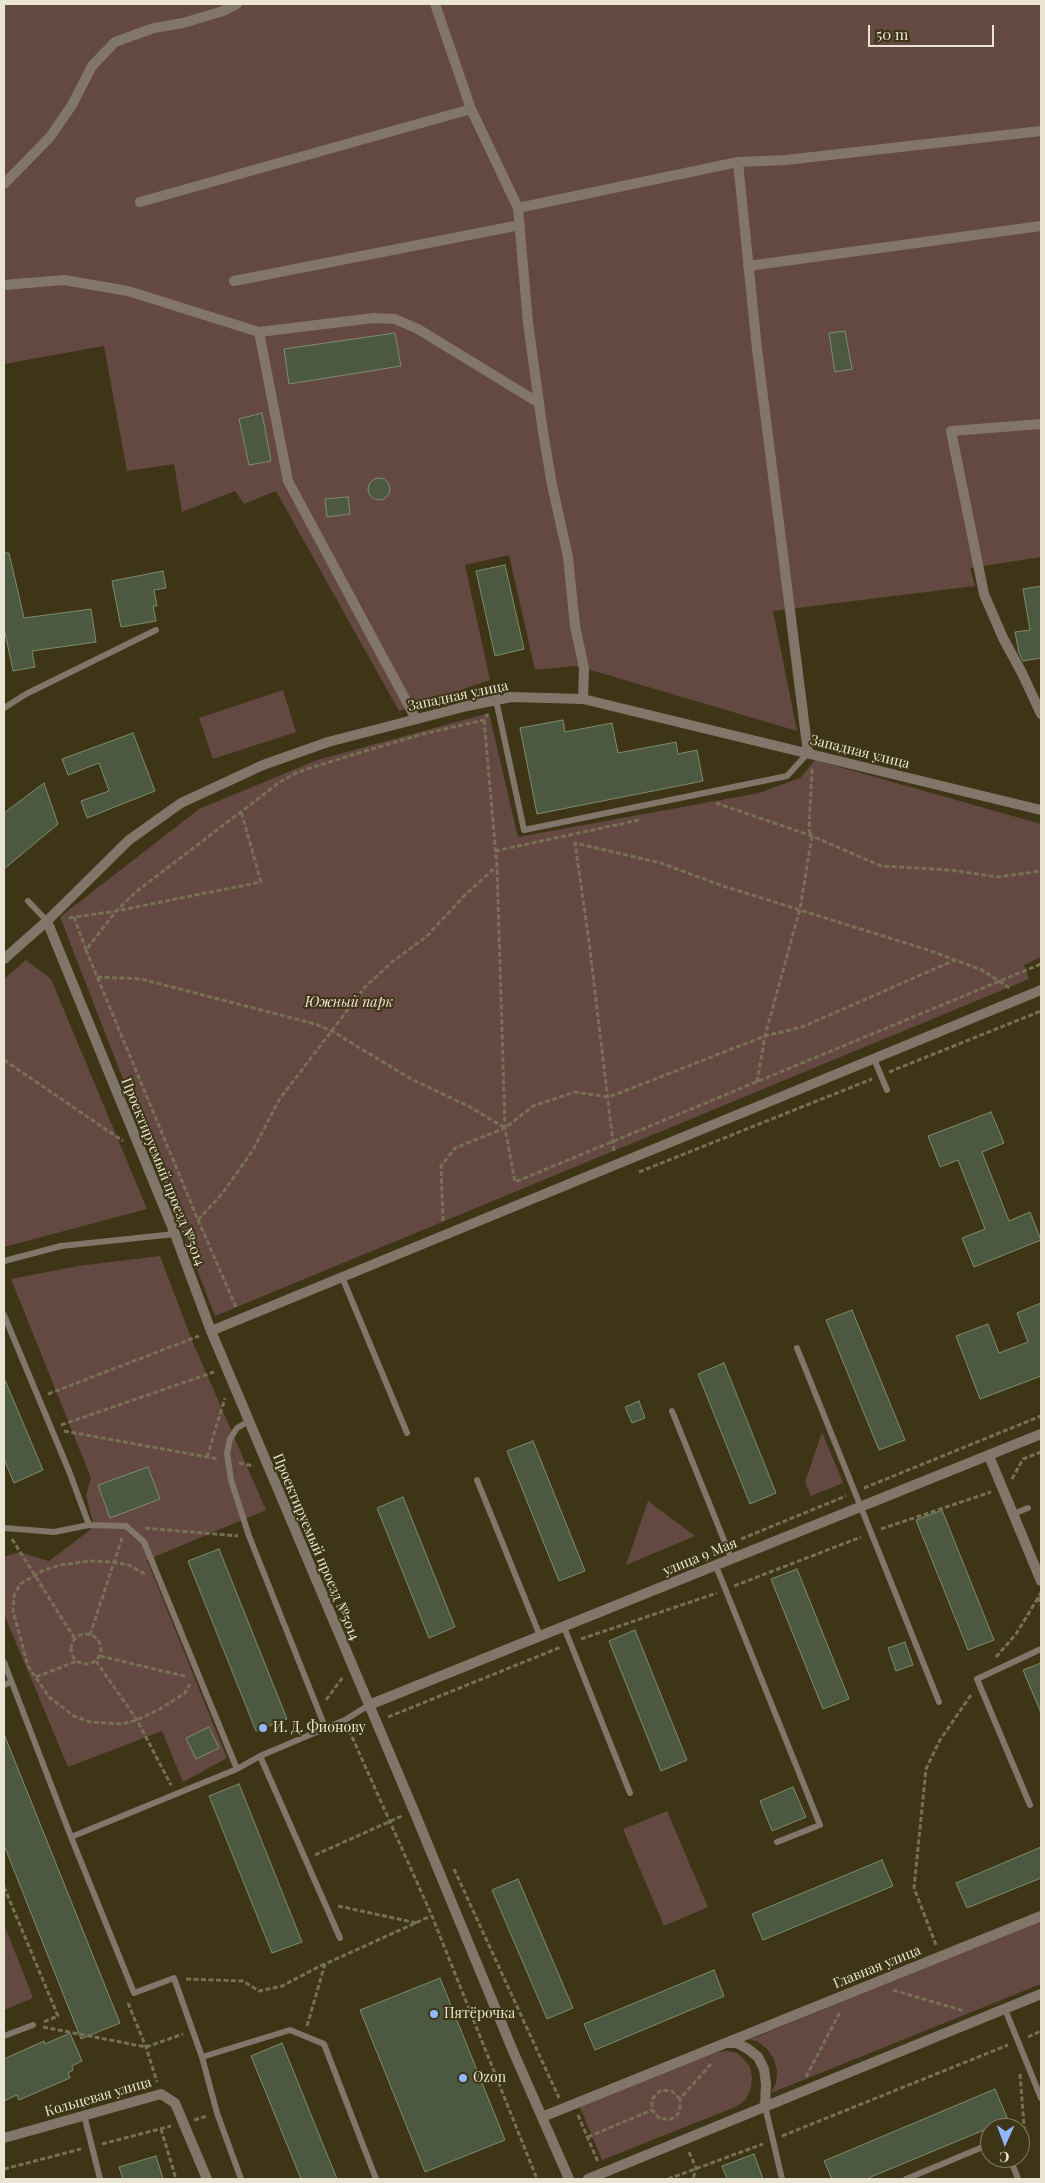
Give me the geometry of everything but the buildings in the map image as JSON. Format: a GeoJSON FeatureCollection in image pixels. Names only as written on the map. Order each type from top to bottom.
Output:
{"type":"FeatureCollection","features":[{"type":"Feature","properties":{"kind":"street"},"geometry":{"type":"LineString","coordinates":[[4,184],[50,137],[72,105],[92,66],[115,42],[154,28],[183,23],[237,4]]}},
{"type":"Feature","properties":{"kind":"street"},"geometry":{"type":"LineString","coordinates":[[435,4],[471,108],[518,208],[526,306],[540,404],[552,485],[568,557],[574,626],[584,668],[583,699]]}},
{"type":"Feature","properties":{"kind":"street"},"geometry":{"type":"LineString","coordinates":[[140,202],[471,108]]}},
{"type":"Feature","properties":{"kind":"street"},"geometry":{"type":"LineString","coordinates":[[518,208],[738,162],[786,160],[1041,130]]}},
{"type":"Feature","properties":{"kind":"street"},"geometry":{"type":"LineString","coordinates":[[738,162],[748,266],[811,754]]}},
{"type":"Feature","properties":{"kind":"street"},"geometry":{"type":"LineString","coordinates":[[234,281],[520,225]]}},
{"type":"Feature","properties":{"kind":"street"},"geometry":{"type":"LineString","coordinates":[[748,266],[1041,226]]}},
{"type":"Feature","properties":{"kind":"street"},"geometry":{"type":"LineString","coordinates":[[4,285],[64,280],[128,291],[259,332],[374,318],[395,319],[418,329],[540,404]]}},
{"type":"Feature","properties":{"kind":"street"},"geometry":{"type":"LineString","coordinates":[[259,332],[288,482],[416,719]]}},
{"type":"Feature","properties":{"kind":"street"},"geometry":{"type":"LineString","coordinates":[[1041,424],[951,431],[984,594],[1003,638],[1041,714]]}},
{"type":"Feature","properties":{"kind":"street","name":"Западная улица"},"geometry":{"type":"LineString","coordinates":[[4,959],[47,921],[129,840],[181,802],[263,765],[319,745],[416,719],[511,697],[583,699],[1041,810]]}},
{"type":"Feature","properties":{"kind":"street","name":"Проектируемый проезд №5014"},"geometry":{"type":"LineString","coordinates":[[47,921],[175,1234],[211,1331],[569,2179]]}},
{"type":"Feature","properties":{"kind":"street"},"geometry":{"type":"LineString","coordinates":[[211,1331],[1041,990]]}},
{"type":"Feature","properties":{"kind":"street","name":"улица 9 Мая"},"geometry":{"type":"LineString","coordinates":[[369,1705],[1041,1434]]}},
{"type":"Feature","properties":{"kind":"street"},"geometry":{"type":"LineString","coordinates":[[989,1456],[1040,1574]]}},
{"type":"Feature","properties":{"kind":"street","name":"Главная улица"},"geometry":{"type":"LineString","coordinates":[[542,2117],[1041,1916]]}},
{"type":"Feature","properties":{"kind":"street"},"geometry":{"type":"LineString","coordinates":[[588,2179],[1041,1994]]}},
{"type":"Feature","properties":{"kind":"street"},"geometry":{"type":"LineString","coordinates":[[723,2043],[737,2043],[758,2057],[764,2069],[766,2084],[765,2106]]}},
{"type":"Feature","properties":{"kind":"street","name":"Кольцевая улица"},"geometry":{"type":"LineString","coordinates":[[4,2138],[161,2094],[176,2104],[207,2179]]}},
{"type":"Feature","properties":{"kind":"lane"},"geometry":{"type":"LineString","coordinates":[[4,708],[26,694],[156,630]]}},
{"type":"Feature","properties":{"kind":"lane"},"geometry":{"type":"LineString","coordinates":[[496,700],[524,830],[788,776],[811,754]]}},
{"type":"Feature","properties":{"kind":"lane"},"geometry":{"type":"LineString","coordinates":[[28,901],[47,921]]}},
{"type":"Feature","properties":{"kind":"lane"},"geometry":{"type":"LineString","coordinates":[[874,1059],[887,1090]]}},
{"type":"Feature","properties":{"kind":"lane"},"geometry":{"type":"LineString","coordinates":[[4,1261],[61,1246],[175,1234]]}},
{"type":"Feature","properties":{"kind":"lane"},"geometry":{"type":"LineString","coordinates":[[342,1277],[407,1433]]}},
{"type":"Feature","properties":{"kind":"lane"},"geometry":{"type":"LineString","coordinates":[[4,1314],[51,1428],[88,1526]]}},
{"type":"Feature","properties":{"kind":"lane"},"geometry":{"type":"LineString","coordinates":[[797,1348],[939,1702]]}},
{"type":"Feature","properties":{"kind":"lane"},"geometry":{"type":"LineString","coordinates":[[672,1411],[732,1560]]}},
{"type":"Feature","properties":{"kind":"lane"},"geometry":{"type":"LineString","coordinates":[[249,1421],[237,1428],[230,1439],[227,1453],[231,1480],[249,1536],[324,1727]]}},
{"type":"Feature","properties":{"kind":"lane"},"geometry":{"type":"LineString","coordinates":[[477,1480],[540,1636]]}},
{"type":"Feature","properties":{"kind":"lane"},"geometry":{"type":"LineString","coordinates":[[1013,1514],[1028,1508]]}},
{"type":"Feature","properties":{"kind":"lane"},"geometry":{"type":"LineString","coordinates":[[4,1526],[54,1532],[88,1526],[126,1526],[144,1542],[236,1769]]}},
{"type":"Feature","properties":{"kind":"lane"},"geometry":{"type":"LineString","coordinates":[[716,1566],[820,1825],[777,1842]]}},
{"type":"Feature","properties":{"kind":"lane"},"geometry":{"type":"LineString","coordinates":[[564,1627],[630,1793]]}},
{"type":"Feature","properties":{"kind":"lane"},"geometry":{"type":"LineString","coordinates":[[1030,1805],[977,1679],[1041,1650]]}},
{"type":"Feature","properties":{"kind":"lane"},"geometry":{"type":"LineString","coordinates":[[4,1662],[134,1994],[174,1978],[202,2057],[217,2113],[241,2179]]}},
{"type":"Feature","properties":{"kind":"lane"},"geometry":{"type":"LineString","coordinates":[[4,1685],[12,1682]]}},
{"type":"Feature","properties":{"kind":"lane"},"geometry":{"type":"LineString","coordinates":[[72,1837],[236,1769],[324,1727],[345,1720],[369,1705]]}},
{"type":"Feature","properties":{"kind":"lane"},"geometry":{"type":"LineString","coordinates":[[260,1756],[340,1938]]}},
{"type":"Feature","properties":{"kind":"lane"},"geometry":{"type":"LineString","coordinates":[[1005,2009],[1041,2098]]}},
{"type":"Feature","properties":{"kind":"lane"},"geometry":{"type":"LineString","coordinates":[[4,2036],[33,2025]]}},
{"type":"Feature","properties":{"kind":"lane"},"geometry":{"type":"LineString","coordinates":[[202,2057],[290,2030],[324,2044],[376,2179]]}},
{"type":"Feature","properties":{"kind":"lane"},"geometry":{"type":"LineString","coordinates":[[765,2106],[782,2179]]}},
{"type":"Feature","properties":{"kind":"lane"},"geometry":{"type":"LineString","coordinates":[[84,2115],[100,2179]]}},
{"type":"Feature","properties":{"kind":"lane"},"geometry":{"type":"LineString","coordinates":[[906,2179],[980,2148]]}},
{"type":"Feature","properties":{"kind":"path"},"geometry":{"type":"LineString","coordinates":[[496,700],[484,720],[496,867],[505,1128],[515,1182],[1041,964]]}},
{"type":"Feature","properties":{"kind":"path"},"geometry":{"type":"LineString","coordinates":[[86,950],[116,911],[137,891],[280,782],[298,772],[423,734],[484,720]]}},
{"type":"Feature","properties":{"kind":"path"},"geometry":{"type":"LineString","coordinates":[[757,1082],[765,1036],[800,909],[812,836],[809,830],[811,754]]}},
{"type":"Feature","properties":{"kind":"path"},"geometry":{"type":"LineString","coordinates":[[707,805],[717,803],[812,836],[881,866],[950,870],[998,877],[1041,871]]}},
{"type":"Feature","properties":{"kind":"path"},"geometry":{"type":"LineString","coordinates":[[47,921],[116,911],[261,882],[242,811]]}},
{"type":"Feature","properties":{"kind":"path"},"geometry":{"type":"LineString","coordinates":[[495,851],[640,820]]}},
{"type":"Feature","properties":{"kind":"path"},"geometry":{"type":"LineString","coordinates":[[616,1165],[609,1097],[575,843],[661,862],[720,885],[956,960],[982,970],[1024,998]]}},
{"type":"Feature","properties":{"kind":"path"},"geometry":{"type":"LineString","coordinates":[[198,1220],[222,1194],[253,1150],[279,1100],[365,987],[392,962],[426,937],[465,895],[496,867]]}},
{"type":"Feature","properties":{"kind":"path"},"geometry":{"type":"LineString","coordinates":[[74,917],[198,1220],[236,1307]]}},
{"type":"Feature","properties":{"kind":"path"},"geometry":{"type":"LineString","coordinates":[[443,1221],[441,1166],[455,1148],[505,1128],[533,1106],[575,1092],[609,1097],[765,1036],[802,1027],[956,960]]}},
{"type":"Feature","properties":{"kind":"path"},"geometry":{"type":"LineString","coordinates":[[97,976],[141,979],[315,1024],[332,1031],[410,1079],[470,1107],[505,1128]]}},
{"type":"Feature","properties":{"kind":"path"},"geometry":{"type":"LineString","coordinates":[[4,1060],[142,1154]]}},
{"type":"Feature","properties":{"kind":"path"},"geometry":{"type":"LineString","coordinates":[[38,1398],[211,1331]]}},
{"type":"Feature","properties":{"kind":"path"},"geometry":{"type":"LineString","coordinates":[[200,1335],[203,1344]]}},
{"type":"Feature","properties":{"kind":"path"},"geometry":{"type":"LineString","coordinates":[[210,1362],[218,1380]]}},
{"type":"Feature","properties":{"kind":"path"},"geometry":{"type":"LineString","coordinates":[[51,1428],[214,1372]]}},
{"type":"Feature","properties":{"kind":"path"},"geometry":{"type":"LineString","coordinates":[[207,1457],[225,1398],[221,1389]]}},
{"type":"Feature","properties":{"kind":"path"},"geometry":{"type":"LineString","coordinates":[[51,1428],[258,1467]]}},
{"type":"Feature","properties":{"kind":"path"},"geometry":{"type":"LineString","coordinates":[[1009,1484],[1024,1460],[1041,1452]]}},
{"type":"Feature","properties":{"kind":"path"},"geometry":{"type":"LineString","coordinates":[[390,1726],[386,1717],[570,1643],[725,1590],[871,1533],[993,1491]]}},
{"type":"Feature","properties":{"kind":"path"},"geometry":{"type":"LineString","coordinates":[[4,1526],[75,1639]]}},
{"type":"Feature","properties":{"kind":"path"},"geometry":{"type":"LineString","coordinates":[[90,1635],[126,1526],[249,1536]]}},
{"type":"Feature","properties":{"kind":"path"},"geometry":{"type":"LineString","coordinates":[[100,1656],[193,1678],[184,1693],[160,1709],[137,1720],[122,1724],[90,1722],[74,1716],[49,1697],[28,1666],[12,1611],[14,1596],[20,1584],[34,1574],[60,1566],[89,1561],[113,1562],[128,1565],[143,1572],[164,1590]]}},
{"type":"Feature","properties":{"kind":"path"},"geometry":{"type":"LineString","coordinates":[[994,1659],[1016,1634],[1041,1592]]}},
{"type":"Feature","properties":{"kind":"path"},"geometry":{"type":"LineString","coordinates":[[82,1635],[90,1635],[97,1639],[101,1650],[100,1656],[96,1661],[86,1664],[77,1661],[72,1654],[72,1646],[75,1639],[82,1635]]}},
{"type":"Feature","properties":{"kind":"path"},"geometry":{"type":"LineString","coordinates":[[36,1677],[77,1661]]}},
{"type":"Feature","properties":{"kind":"path"},"geometry":{"type":"LineString","coordinates":[[96,1661],[137,1720],[175,1794]]}},
{"type":"Feature","properties":{"kind":"path"},"geometry":{"type":"LineString","coordinates":[[318,1711],[345,1674]]}},
{"type":"Feature","properties":{"kind":"path"},"geometry":{"type":"LineString","coordinates":[[936,1946],[914,1888],[926,1769],[949,1726],[974,1691],[977,1679]]}},
{"type":"Feature","properties":{"kind":"path"},"geometry":{"type":"LineString","coordinates":[[345,1720],[432,1916],[537,2179]]}},
{"type":"Feature","properties":{"kind":"path"},"geometry":{"type":"LineString","coordinates":[[305,1860],[402,1816]]}},
{"type":"Feature","properties":{"kind":"path"},"geometry":{"type":"LineString","coordinates":[[454,1868],[553,2083]]}},
{"type":"Feature","properties":{"kind":"path"},"geometry":{"type":"LineString","coordinates":[[4,1887],[58,2016],[33,2025]]}},
{"type":"Feature","properties":{"kind":"path"},"geometry":{"type":"LineString","coordinates":[[324,1904],[418,1923]]}},
{"type":"Feature","properties":{"kind":"path"},"geometry":{"type":"LineString","coordinates":[[174,1978],[243,1981],[259,1991],[282,1986],[324,1964],[432,1916]]}},
{"type":"Feature","properties":{"kind":"path"},"geometry":{"type":"LineString","coordinates":[[304,2036],[324,1964]]}},
{"type":"Feature","properties":{"kind":"path"},"geometry":{"type":"LineString","coordinates":[[872,1984],[967,2012]]}},
{"type":"Feature","properties":{"kind":"path"},"geometry":{"type":"LineString","coordinates":[[797,2093],[850,1993]]}},
{"type":"Feature","properties":{"kind":"path"},"geometry":{"type":"LineString","coordinates":[[33,2025],[146,2047],[192,2030]]}},
{"type":"Feature","properties":{"kind":"path"},"geometry":{"type":"LineString","coordinates":[[668,2179],[773,2140],[1041,2031]]}},
{"type":"Feature","properties":{"kind":"path"},"geometry":{"type":"LineString","coordinates":[[146,2047],[161,2094]]}},
{"type":"Feature","properties":{"kind":"path"},"geometry":{"type":"LineString","coordinates":[[680,2099],[672,2091],[661,2090],[652,2099],[652,2110],[660,2119],[671,2119],[680,2111],[680,2099],[717,2056]]}},
{"type":"Feature","properties":{"kind":"path"},"geometry":{"type":"LineString","coordinates":[[1023,2118],[1018,2076],[1027,2064]]}},
{"type":"Feature","properties":{"kind":"path"},"geometry":{"type":"LineString","coordinates":[[576,2110],[599,2164]]}},
{"type":"Feature","properties":{"kind":"path"},"geometry":{"type":"LineString","coordinates":[[588,2137],[652,2110]]}},
{"type":"Feature","properties":{"kind":"path"},"geometry":{"type":"LineString","coordinates":[[185,2123],[217,2113]]}},
{"type":"Feature","properties":{"kind":"path"},"geometry":{"type":"LineString","coordinates":[[161,2129],[176,2179]]}},
{"type":"Feature","properties":{"kind":"path"},"geometry":{"type":"LineString","coordinates":[[684,2139],[696,2168],[694,2178]]}},
{"type":"Feature","properties":{"kind":"green space"},"geometry":{"type":"Polygon","coordinates":[[[4,4],[1041,4],[1041,557],[970,568],[975,586],[773,611],[797,731],[584,668],[574,666],[535,670],[509,555],[465,565],[490,680],[399,711],[276,491],[244,504],[235,491],[182,512],[174,464],[127,471],[104,346],[4,364],[4,4]]]}},
{"type":"Feature","properties":{"kind":"green space"},"geometry":{"type":"Polygon","coordinates":[[[283,690],[296,732],[213,759],[199,718],[283,690]]]}},
{"type":"Feature","properties":{"kind":"green space","name":"Южный парк"},"geometry":{"type":"Polygon","coordinates":[[[489,713],[518,837],[759,793],[800,778],[815,760],[1041,824],[1041,957],[1024,965],[1029,979],[215,1316],[60,917],[199,809],[317,760],[489,713]]]}},
{"type":"Feature","properties":{"kind":"green space"},"geometry":{"type":"Polygon","coordinates":[[[26,960],[51,979],[147,1209],[4,1247],[4,979],[26,960]]]}},
{"type":"Feature","properties":{"kind":"green space"},"geometry":{"type":"Polygon","coordinates":[[[160,1256],[191,1338],[266,1510],[147,1560],[227,1758],[183,1782],[162,1731],[68,1767],[4,1614],[4,1557],[19,1552],[49,1561],[94,1527],[86,1495],[91,1478],[11,1279],[78,1266],[160,1256]]]}},
{"type":"Feature","properties":{"kind":"green space"},"geometry":{"type":"Polygon","coordinates":[[[822,1432],[843,1483],[811,1496],[805,1482],[822,1432]]]}},
{"type":"Feature","properties":{"kind":"green space"},"geometry":{"type":"Polygon","coordinates":[[[648,1501],[695,1536],[626,1565],[648,1501]]]}},
{"type":"Feature","properties":{"kind":"green space"},"geometry":{"type":"Polygon","coordinates":[[[667,1811],[708,1907],[664,1926],[623,1829],[667,1811]]]}},
{"type":"Feature","properties":{"kind":"green space"},"geometry":{"type":"Polygon","coordinates":[[[1041,1920],[1041,1984],[771,2093],[776,2083],[777,2071],[774,2059],[767,2049],[757,2041],[749,2040],[1041,1920]]]}},
{"type":"Feature","properties":{"kind":"green space"},"geometry":{"type":"Polygon","coordinates":[[[4,1924],[33,1998],[4,2010],[4,1924]]]}},
{"type":"Feature","properties":{"kind":"green space"},"geometry":{"type":"Polygon","coordinates":[[[727,2051],[737,2053],[750,2067],[751,2088],[746,2099],[738,2106],[602,2160],[579,2105],[716,2052],[727,2051]]]}},
{"type":"Feature","properties":{"kind":"place","name":"И. Д. Фионову"},"geometry":{"type":"Point","coordinates":[263,1728]}},
{"type":"Feature","properties":{"kind":"place","name":"Пятёрочка"},"geometry":{"type":"Point","coordinates":[434,2014]}},
{"type":"Feature","properties":{"kind":"place","name":"Ozon"},"geometry":{"type":"Point","coordinates":[463,2078]}}]}
